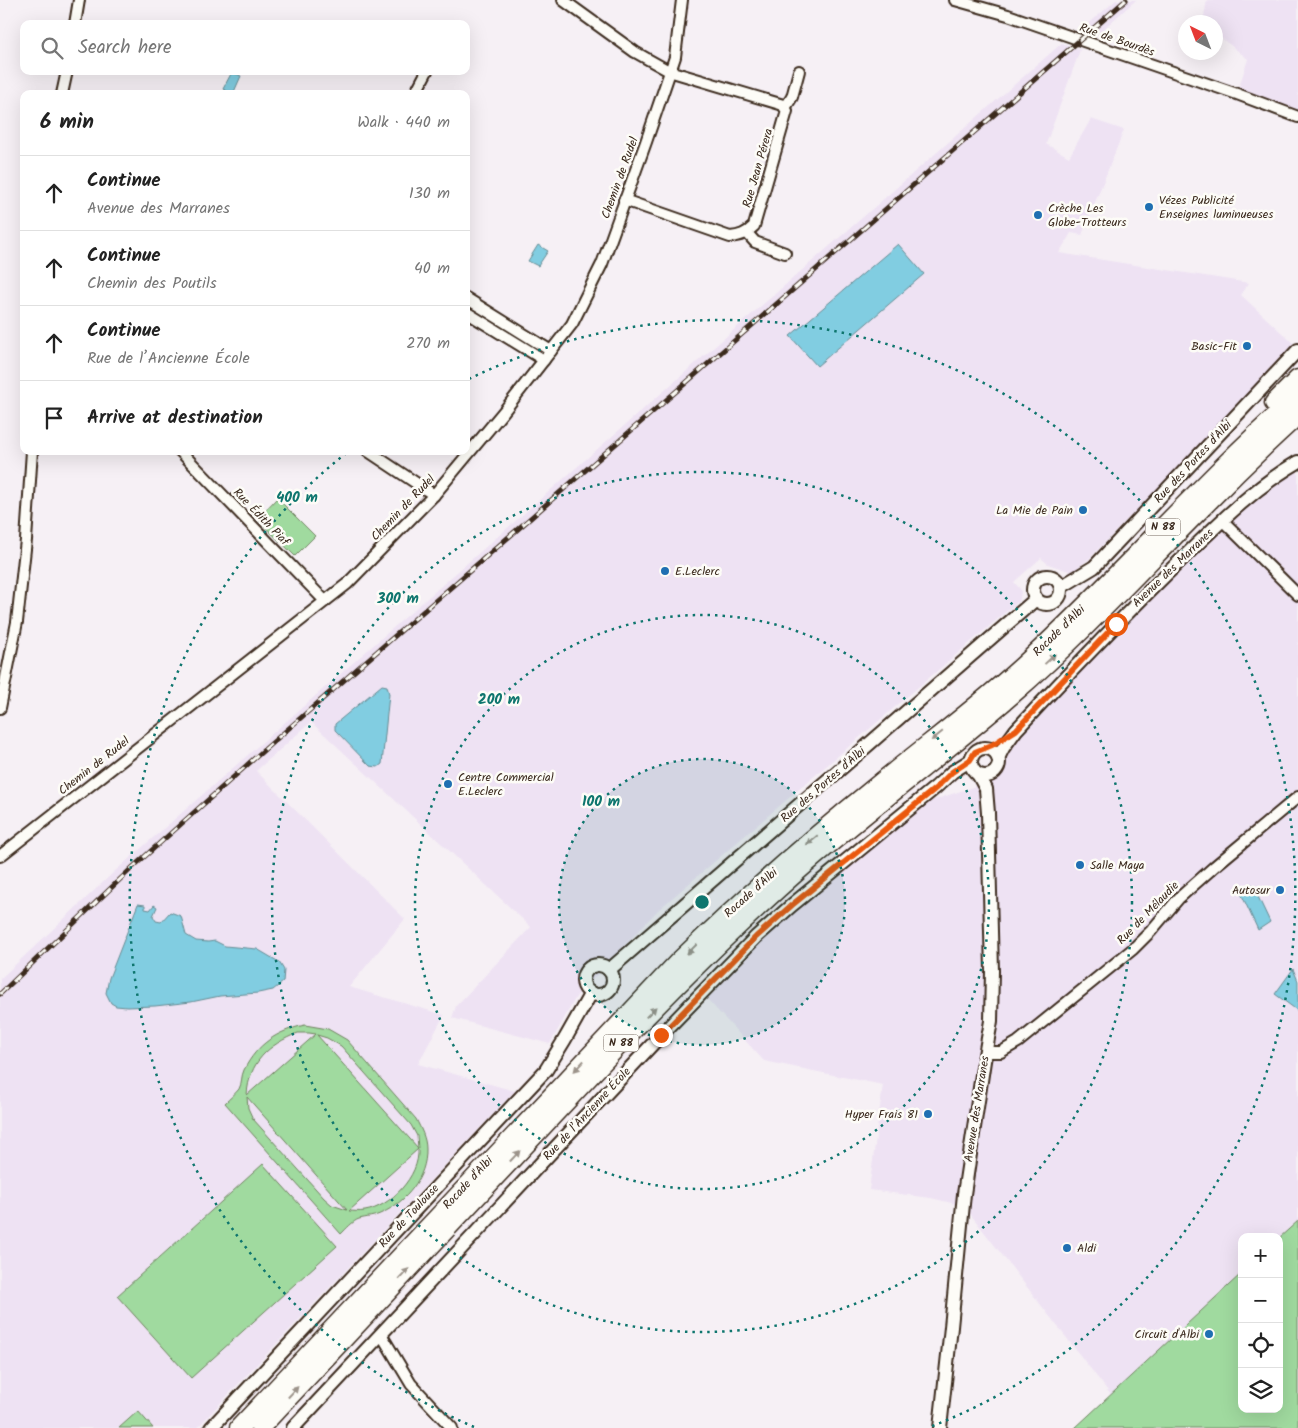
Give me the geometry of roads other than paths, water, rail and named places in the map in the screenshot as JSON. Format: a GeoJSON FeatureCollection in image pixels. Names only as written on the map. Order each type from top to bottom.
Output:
{"type":"FeatureCollection","features":[{"type":"Feature","properties":{"kind":"highway"},"geometry":{"type":"LineString","coordinates":[[1029,660],[1239,438],[1298,379]]}},
{"type":"Feature","properties":{"kind":"highway","name":"Rocade d'Albi"},"geometry":{"type":"LineString","coordinates":[[239,1428],[609,1034],[698,943],[796,852],[1029,660],[1090,601],[1226,462],[1298,396]]}},
{"type":"Feature","properties":{"kind":"highway","name":"Rocade d'Albi"},"geometry":{"type":"LineString","coordinates":[[260,1428],[633,1030],[692,970],[808,862],[1015,692],[1073,638],[1203,506],[1298,415]]}},
{"type":"Feature","properties":{"kind":"highway"},"geometry":{"type":"LineString","coordinates":[[1203,506],[1265,456],[1298,425]]}},
{"type":"Feature","properties":{"kind":"street"},"geometry":{"type":"LineString","coordinates":[[76,20],[79,0]]}},
{"type":"Feature","properties":{"kind":"street"},"geometry":{"type":"LineString","coordinates":[[563,0],[634,52],[669,71],[780,104],[785,108]]}},
{"type":"Feature","properties":{"kind":"street","name":"Chemin de Rudel"},"geometry":{"type":"LineString","coordinates":[[470,452],[572,324],[602,264],[675,57],[682,0]]}},
{"type":"Feature","properties":{"kind":"street","name":"Rue de Bourdès"},"geometry":{"type":"LineString","coordinates":[[955,0],[1008,15],[1298,117]]}},
{"type":"Feature","properties":{"kind":"street","name":"Rue Jean Pérera"},"geometry":{"type":"LineString","coordinates":[[747,233],[754,226],[786,114],[787,110],[785,108],[792,97],[799,71]]}},
{"type":"Feature","properties":{"kind":"street"},"geometry":{"type":"LineString","coordinates":[[63,90],[66,75]]}},
{"type":"Feature","properties":{"kind":"street"},"geometry":{"type":"LineString","coordinates":[[417,90],[425,75]]}},
{"type":"Feature","properties":{"kind":"street"},"geometry":{"type":"LineString","coordinates":[[624,200],[730,237],[747,233],[755,242],[785,253]]}},
{"type":"Feature","properties":{"kind":"street"},"geometry":{"type":"LineString","coordinates":[[470,300],[551,351]]}},
{"type":"Feature","properties":{"kind":"street"},"geometry":{"type":"LineString","coordinates":[[470,314],[544,360]]}},
{"type":"Feature","properties":{"kind":"street","name":"Rue des Portes d'Albi"},"geometry":{"type":"LineString","coordinates":[[1061,587],[1094,567],[1298,350]]}},
{"type":"Feature","properties":{"kind":"street"},"geometry":{"type":"LineString","coordinates":[[0,708],[17,622],[26,540],[32,455]]}},
{"type":"Feature","properties":{"kind":"street","name":"Rue Édith Piaf"},"geometry":{"type":"LineString","coordinates":[[184,455],[325,601]]}},
{"type":"Feature","properties":{"kind":"street"},"geometry":{"type":"LineString","coordinates":[[374,455],[434,495]]}},
{"type":"Feature","properties":{"kind":"street","name":"Chemin de Rudel"},"geometry":{"type":"LineString","coordinates":[[0,856],[347,584],[434,495],[467,455]]}},
{"type":"Feature","properties":{"kind":"street","name":"Avenue des Marranes"},"geometry":{"type":"LineString","coordinates":[[998,758],[1016,730],[1151,589],[1222,520],[1261,486],[1298,462]]}},
{"type":"Feature","properties":{"kind":"street"},"geometry":{"type":"LineString","coordinates":[[1222,520],[1298,594]]}},
{"type":"Feature","properties":{"kind":"street"},"geometry":{"type":"LineString","coordinates":[[1050,575],[1058,580],[1061,587],[1060,596],[1053,603],[1044,604],[1036,599],[1033,591],[1034,582],[1041,576],[1050,575]]}},
{"type":"Feature","properties":{"kind":"street","name":"Rue des Portes d'Albi"},"geometry":{"type":"LineString","coordinates":[[609,970],[1036,599]]}},
{"type":"Feature","properties":{"kind":"street","name":"Avenue des Marranes"},"geometry":{"type":"LineString","coordinates":[[983,748],[992,745],[1016,730]]}},
{"type":"Feature","properties":{"kind":"street"},"geometry":{"type":"LineString","coordinates":[[945,780],[960,775],[977,774],[988,776],[993,774],[998,767],[998,758],[992,750],[983,748],[975,752],[970,760],[970,765],[977,774]]}},
{"type":"Feature","properties":{"kind":"street","name":"Rue de l’Ancienne École"},"geometry":{"type":"LineString","coordinates":[[293,1428],[661,1035],[756,937],[792,905],[945,780],[952,772],[970,760]]}},
{"type":"Feature","properties":{"kind":"street","name":"Avenue des Marranes"},"geometry":{"type":"LineString","coordinates":[[977,774],[986,789]]}},
{"type":"Feature","properties":{"kind":"street","name":"Avenue des Marranes"},"geometry":{"type":"LineString","coordinates":[[940,1428],[964,1194],[991,1022],[992,971],[986,789],[993,774]]}},
{"type":"Feature","properties":{"kind":"street","name":"Rue de Mélaudie"},"geometry":{"type":"LineString","coordinates":[[986,1052],[1001,1052],[1018,1042],[1133,949],[1179,898],[1298,797]]}},
{"type":"Feature","properties":{"kind":"street"},"geometry":{"type":"LineString","coordinates":[[598,965],[609,970],[613,979],[610,989],[602,995],[591,993],[585,988],[583,983],[584,974],[587,970],[598,965]]}},
{"type":"Feature","properties":{"kind":"street","name":"Rue de Toulouse"},"geometry":{"type":"LineString","coordinates":[[212,1428],[546,1070],[591,993]]}},
{"type":"Feature","properties":{"kind":"street"},"geometry":{"type":"LineString","coordinates":[[381,1334],[411,1384],[452,1428]]}},
{"type":"Feature","properties":{"kind":"water"},"geometry":{"type":"Polygon","coordinates":[[[230,75],[241,76],[235,90],[223,89],[230,75]]]}},
{"type":"Feature","properties":{"kind":"water"},"geometry":{"type":"Polygon","coordinates":[[[898,244],[924,274],[817,366],[790,336],[898,244]]]}},
{"type":"Feature","properties":{"kind":"water"},"geometry":{"type":"Polygon","coordinates":[[[538,245],[548,251],[538,266],[528,261],[538,245]]]}},
{"type":"Feature","properties":{"kind":"water"},"geometry":{"type":"Polygon","coordinates":[[[382,685],[387,686],[389,694],[382,764],[378,767],[370,766],[335,730],[335,724],[382,685]]]}},
{"type":"Feature","properties":{"kind":"water"},"geometry":{"type":"Polygon","coordinates":[[[1252,884],[1270,922],[1258,930],[1239,889],[1252,884]]]}},
{"type":"Feature","properties":{"kind":"water"},"geometry":{"type":"Polygon","coordinates":[[[138,904],[145,905],[145,909],[150,910],[154,905],[157,907],[153,916],[156,921],[161,922],[170,912],[181,916],[186,935],[196,941],[215,941],[225,946],[257,949],[279,962],[284,970],[283,982],[273,990],[258,993],[220,996],[191,1002],[155,1006],[116,1006],[111,1003],[106,993],[109,978],[138,904]]]}},
{"type":"Feature","properties":{"kind":"water"},"geometry":{"type":"Polygon","coordinates":[[[1293,969],[1298,981],[1298,1011],[1275,994],[1293,969]]]}},
{"type":"Feature","properties":{"kind":"railway"},"geometry":{"type":"LineString","coordinates":[[0,994],[133,867],[265,749],[1126,0]]}},
{"type":"Feature","properties":{"kind":"place","name":"Vézes Publicité Enseignes luminueuses"},"geometry":{"type":"Point","coordinates":[1149,207]}},
{"type":"Feature","properties":{"kind":"place","name":"Crèche Les Globe-Trotteurs"},"geometry":{"type":"Point","coordinates":[1038,215]}},
{"type":"Feature","properties":{"kind":"place","name":"Basic-Fit"},"geometry":{"type":"Point","coordinates":[1247,346]}},
{"type":"Feature","properties":{"kind":"place","name":"La Mie de Pain"},"geometry":{"type":"Point","coordinates":[1083,510]}},
{"type":"Feature","properties":{"kind":"place","name":"E.Leclerc"},"geometry":{"type":"Point","coordinates":[665,571]}},
{"type":"Feature","properties":{"kind":"place","name":"Centre Commercial E.Leclerc"},"geometry":{"type":"Point","coordinates":[448,784]}},
{"type":"Feature","properties":{"kind":"place","name":"Salle Maya"},"geometry":{"type":"Point","coordinates":[1080,865]}},
{"type":"Feature","properties":{"kind":"place","name":"Autosur"},"geometry":{"type":"Point","coordinates":[1280,890]}},
{"type":"Feature","properties":{"kind":"place","name":"Hyper Frais 81"},"geometry":{"type":"Point","coordinates":[928,1114]}},
{"type":"Feature","properties":{"kind":"place","name":"Aldi"},"geometry":{"type":"Point","coordinates":[1067,1248]}},
{"type":"Feature","properties":{"kind":"place","name":"Circuit d'Albi"},"geometry":{"type":"Point","coordinates":[1209,1334]}}]}
